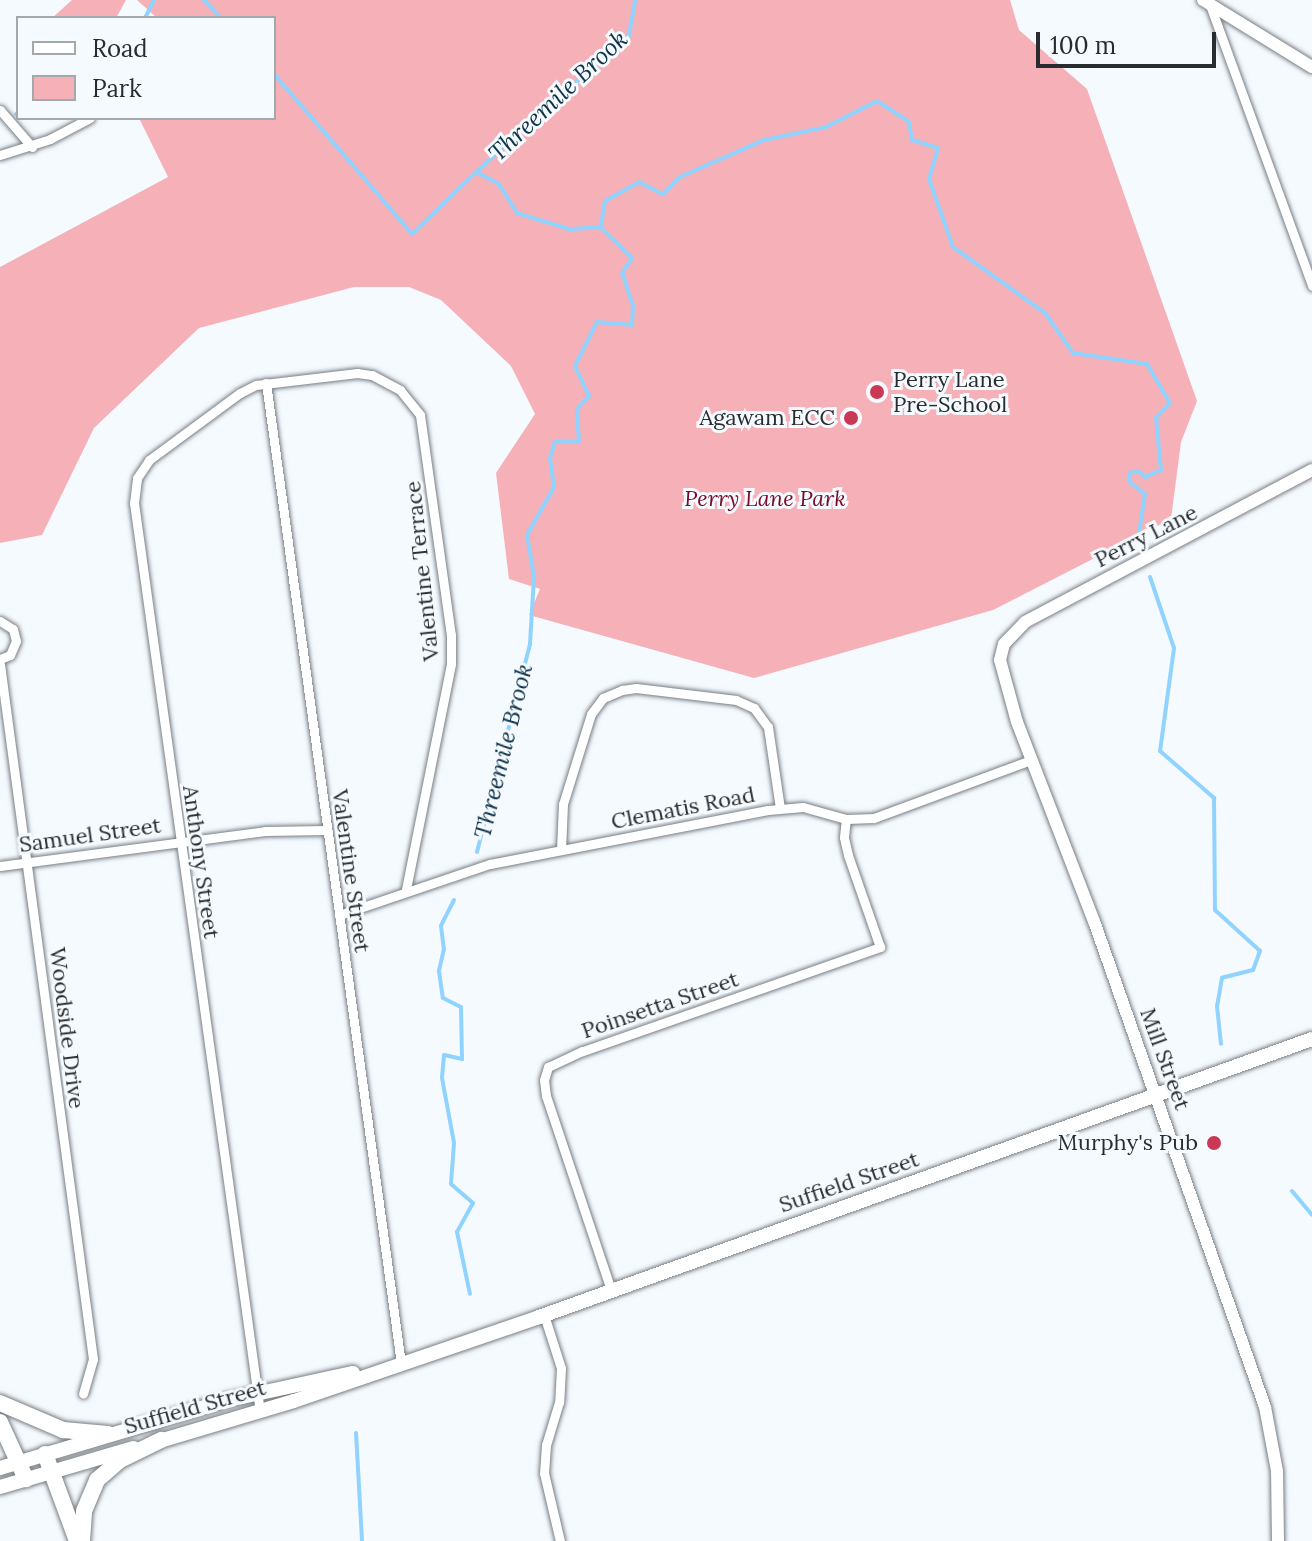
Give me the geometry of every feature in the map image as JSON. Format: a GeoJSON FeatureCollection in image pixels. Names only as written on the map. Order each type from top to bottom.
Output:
{"type":"FeatureCollection","features":[{"type":"Feature","properties":{"kind":"highway"},"geometry":{"type":"LineString","coordinates":[[0,1403],[56,1428],[108,1434]]}},
{"type":"Feature","properties":{"kind":"highway"},"geometry":{"type":"LineString","coordinates":[[0,1422],[26,1479]]}},
{"type":"Feature","properties":{"kind":"highway"},"geometry":{"type":"LineString","coordinates":[[79,1541],[84,1511],[97,1480],[120,1460],[161,1440]]}},
{"type":"Feature","properties":{"kind":"highway"},"geometry":{"type":"LineString","coordinates":[[45,1454],[79,1541]]}},
{"type":"Feature","properties":{"kind":"main road","name":"Suffield Street"},"geometry":{"type":"LineString","coordinates":[[0,1487],[260,1412],[401,1364],[1158,1097],[1312,1039]]}},
{"type":"Feature","properties":{"kind":"main road","name":"Suffield Street"},"geometry":{"type":"LineString","coordinates":[[0,1468],[257,1393],[401,1364]]}},
{"type":"Feature","properties":{"kind":"street"},"geometry":{"type":"LineString","coordinates":[[1206,3],[1312,67]]}},
{"type":"Feature","properties":{"kind":"street"},"geometry":{"type":"LineString","coordinates":[[1206,3],[1312,286]]}},
{"type":"Feature","properties":{"kind":"street"},"geometry":{"type":"LineString","coordinates":[[0,110],[32,147]]}},
{"type":"Feature","properties":{"kind":"street"},"geometry":{"type":"LineString","coordinates":[[0,155],[32,147],[86,120]]}},
{"type":"Feature","properties":{"kind":"street","name":"Valentine Terrace"},"geometry":{"type":"LineString","coordinates":[[266,383],[357,373],[372,375],[400,390],[412,402],[424,430],[451,635],[451,664],[406,890]]}},
{"type":"Feature","properties":{"kind":"street","name":"Valentine Street"},"geometry":{"type":"LineString","coordinates":[[266,383],[401,1364]]}},
{"type":"Feature","properties":{"kind":"street","name":"Anthony Street"},"geometry":{"type":"LineString","coordinates":[[260,1412],[134,503],[135,487],[143,468],[158,453],[240,393],[266,383]]}},
{"type":"Feature","properties":{"kind":"street","name":"Perry Lane"},"geometry":{"type":"LineString","coordinates":[[1004,644],[1031,619],[1312,470]]}},
{"type":"Feature","properties":{"kind":"street","name":"Woodside Drive"},"geometry":{"type":"LineString","coordinates":[[0,621],[13,629],[16,641],[10,655],[0,661],[93,1359],[83,1394]]}},
{"type":"Feature","properties":{"kind":"street","name":"Mill Street"},"geometry":{"type":"LineString","coordinates":[[1004,644],[1000,660],[1003,680],[1158,1097],[1265,1407],[1277,1471],[1278,1541]]}},
{"type":"Feature","properties":{"kind":"street"},"geometry":{"type":"LineString","coordinates":[[561,850],[563,804],[591,714],[603,698],[622,690],[636,688],[736,700],[754,708],[768,727],[780,808]]}},
{"type":"Feature","properties":{"kind":"street","name":"Clematis Road"},"geometry":{"type":"LineString","coordinates":[[339,915],[490,864],[780,808],[803,807],[846,819],[874,818],[1031,760]]}},
{"type":"Feature","properties":{"kind":"street","name":"Poinsetta Street"},"geometry":{"type":"LineString","coordinates":[[611,1290],[558,1136],[545,1091],[546,1071],[553,1063],[575,1054],[880,947],[848,855],[844,837],[846,819]]}},
{"type":"Feature","properties":{"kind":"street","name":"Samuel Street"},"geometry":{"type":"LineString","coordinates":[[0,866],[280,829],[327,830]]}},
{"type":"Feature","properties":{"kind":"street"},"geometry":{"type":"LineString","coordinates":[[544,1315],[561,1368],[559,1402],[546,1445],[544,1473],[560,1541]]}},
{"type":"Feature","properties":{"kind":"green space"},"geometry":{"type":"Polygon","coordinates":[[[72,0],[126,0],[117,16],[54,16],[72,0]]]}},
{"type":"Feature","properties":{"kind":"green space","name":"Perry Lane Park"},"geometry":{"type":"Polygon","coordinates":[[[137,0],[1010,0],[1019,30],[1087,89],[1197,401],[1181,442],[1171,519],[993,610],[754,678],[529,615],[540,589],[509,579],[496,473],[535,414],[511,366],[441,300],[409,287],[354,287],[199,328],[94,428],[42,535],[0,543],[0,267],[168,177],[140,120],[276,120],[276,16],[155,16],[137,0]]]}},
{"type":"Feature","properties":{"kind":"waterway"},"geometry":{"type":"LineString","coordinates":[[146,16],[154,0]]}},
{"type":"Feature","properties":{"kind":"waterway"},"geometry":{"type":"LineString","coordinates":[[204,0],[219,16]]}},
{"type":"Feature","properties":{"kind":"waterway","name":"Threemile Brook"},"geometry":{"type":"LineString","coordinates":[[477,852],[530,644],[534,577],[527,535],[554,487],[550,458],[555,442],[579,441],[577,409],[589,396],[575,366],[597,322],[632,325],[633,306],[622,273],[632,258],[600,227],[569,229],[517,213],[499,184],[476,172],[629,35],[635,0]]}},
{"type":"Feature","properties":{"kind":"waterway"},"geometry":{"type":"LineString","coordinates":[[276,76],[412,234],[476,172]]}},
{"type":"Feature","properties":{"kind":"waterway"},"geometry":{"type":"LineString","coordinates":[[601,226],[605,201],[639,182],[663,194],[680,177],[764,140],[826,127],[877,101],[909,122],[912,140],[938,148],[929,179],[953,247],[1045,313],[1073,353],[1147,364],[1170,403],[1156,418],[1161,470],[1145,477],[1138,471],[1130,473],[1130,482],[1145,494],[1138,539]]}},
{"type":"Feature","properties":{"kind":"waterway"},"geometry":{"type":"LineString","coordinates":[[1150,577],[1174,648],[1160,751],[1214,798],[1215,910],[1260,951],[1253,970],[1222,978],[1217,1006],[1221,1044]]}},
{"type":"Feature","properties":{"kind":"waterway","name":"Threemile Brook"},"geometry":{"type":"LineString","coordinates":[[454,900],[441,926],[444,949],[439,971],[443,998],[461,1007],[462,1059],[444,1055],[442,1078],[454,1143],[451,1184],[473,1203],[457,1232],[470,1294]]}},
{"type":"Feature","properties":{"kind":"waterway"},"geometry":{"type":"LineString","coordinates":[[1292,1191],[1312,1215]]}},
{"type":"Feature","properties":{"kind":"waterway","name":"Threemile Brook"},"geometry":{"type":"LineString","coordinates":[[356,1433],[362,1541]]}},
{"type":"Feature","properties":{"kind":"place","name":"Perry Lane Pre-School"},"geometry":{"type":"Point","coordinates":[877,392]}},
{"type":"Feature","properties":{"kind":"place","name":"Agawam ECC"},"geometry":{"type":"Point","coordinates":[851,418]}},
{"type":"Feature","properties":{"kind":"place","name":"Murphy's Pub"},"geometry":{"type":"Point","coordinates":[1214,1143]}}]}
